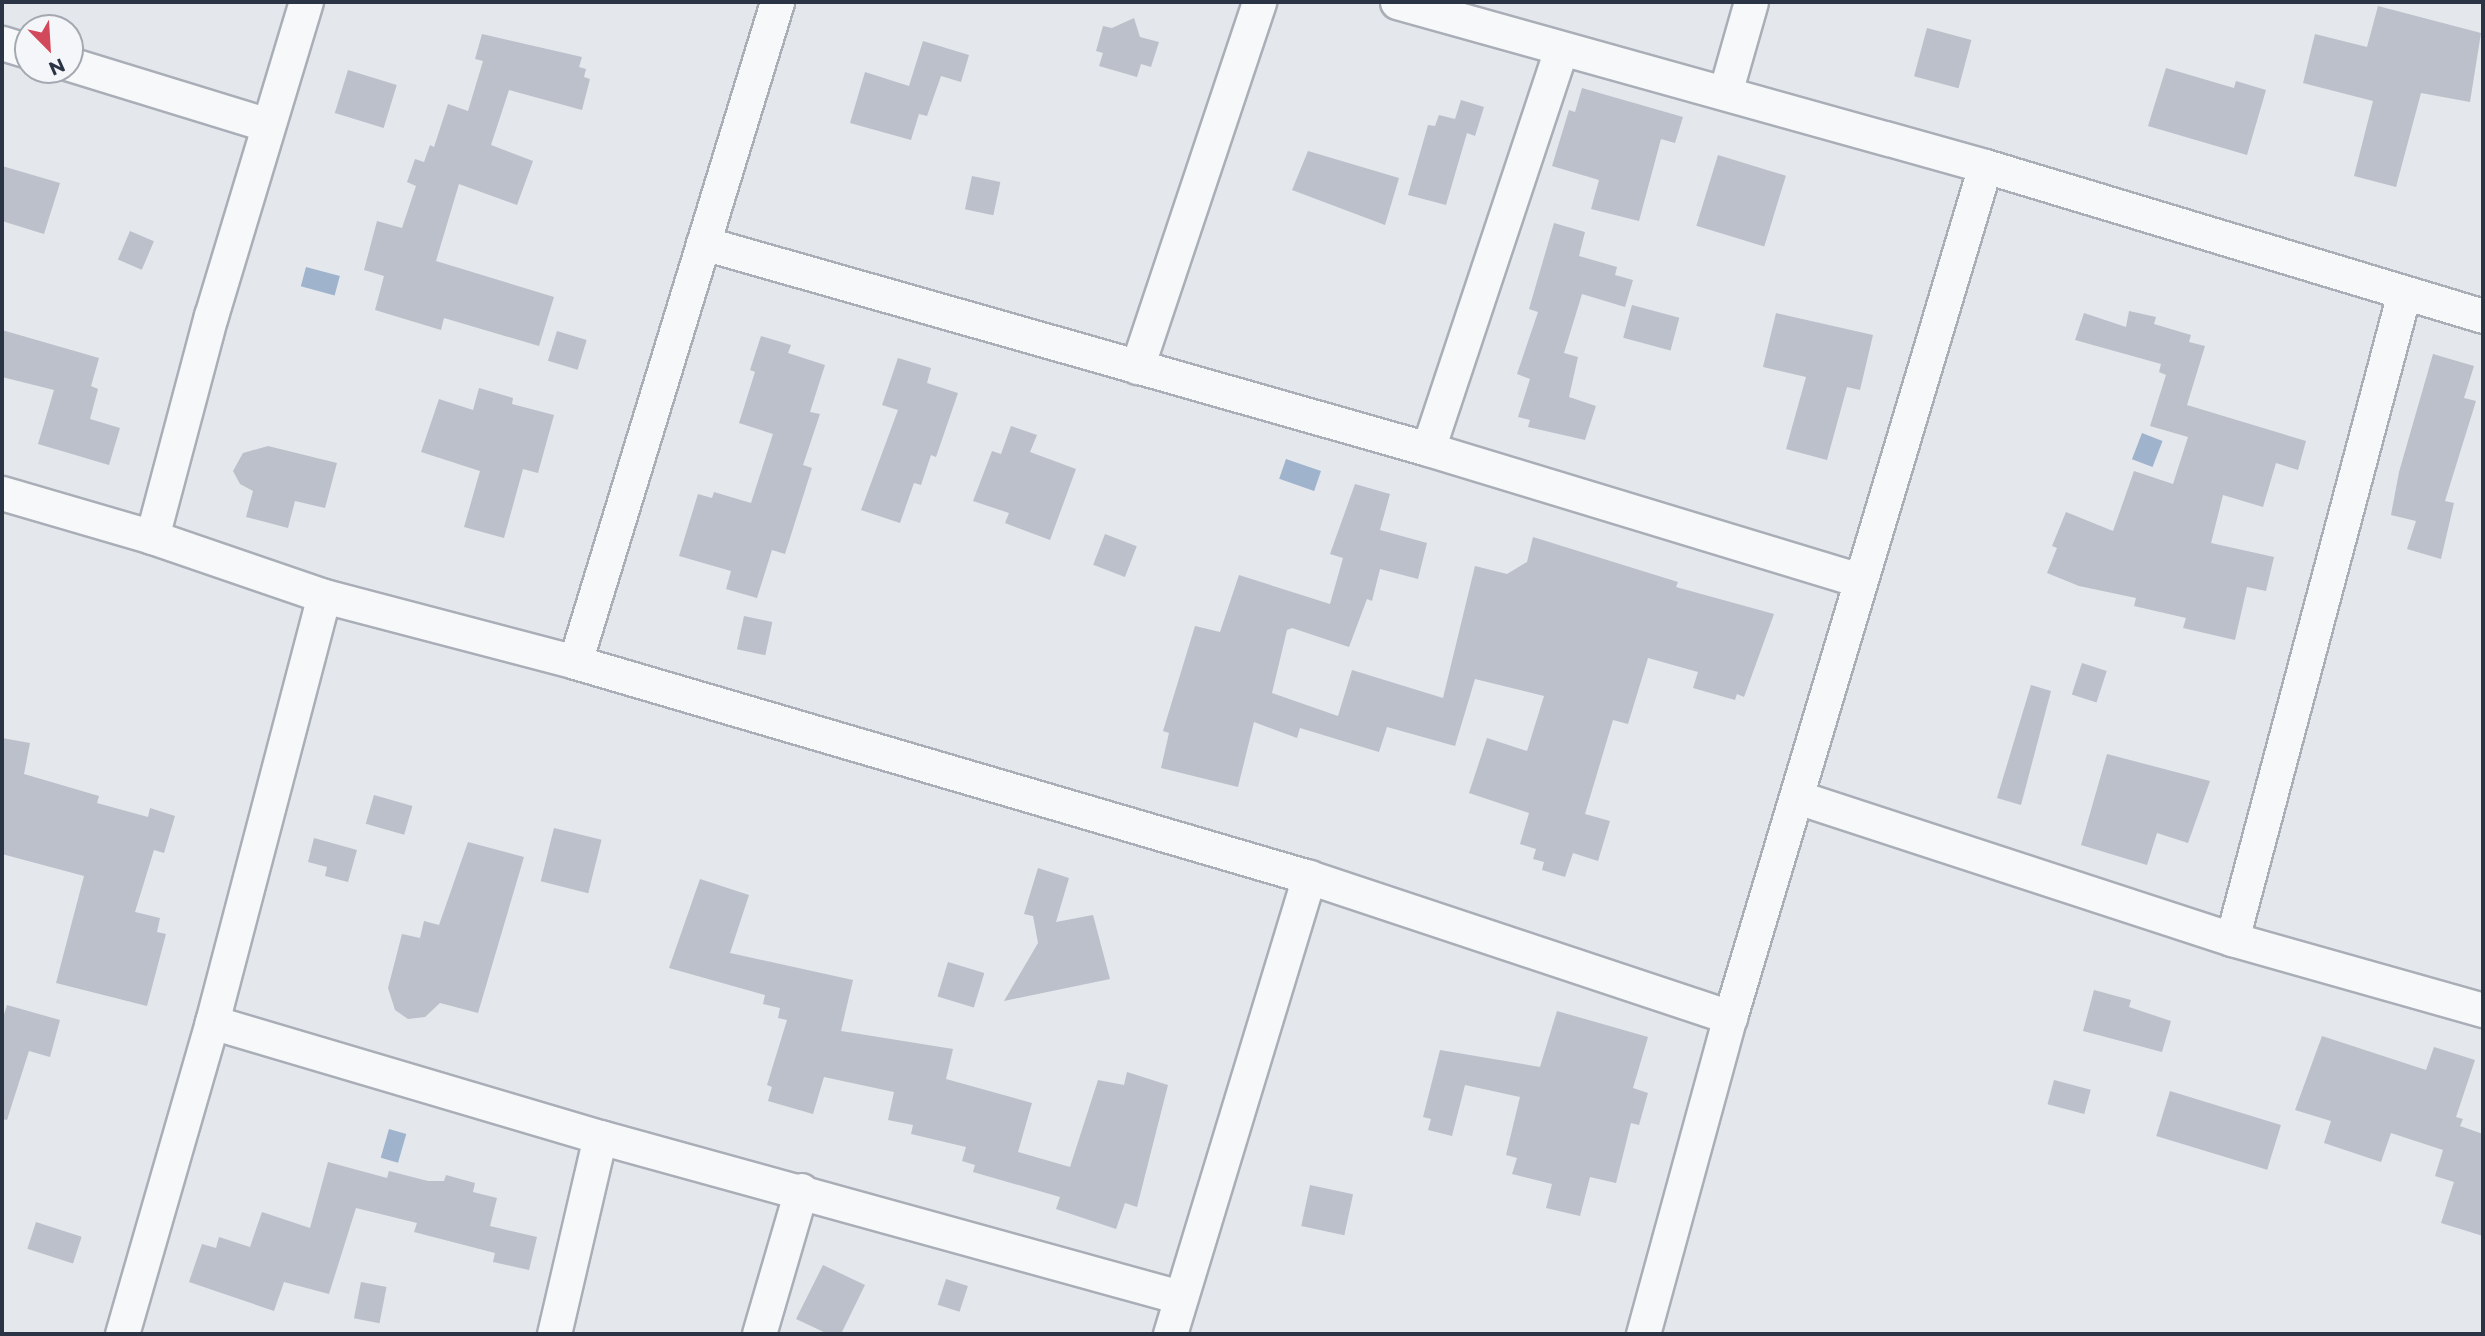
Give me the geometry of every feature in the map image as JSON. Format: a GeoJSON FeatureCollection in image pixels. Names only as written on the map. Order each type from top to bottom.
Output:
{"type":"FeatureCollection","features":[{"type":"Feature","properties":{"kind":"street"},"geometry":{"type":"LineString","coordinates":[[152,537],[268,125],[306,2]]}},
{"type":"Feature","properties":{"kind":"street"},"geometry":{"type":"LineString","coordinates":[[575,662],[777,2]]}},
{"type":"Feature","properties":{"kind":"street"},"geometry":{"type":"LineString","coordinates":[[1138,367],[1259,2]]}},
{"type":"Feature","properties":{"kind":"street"},"geometry":{"type":"LineString","coordinates":[[1397,2],[1985,166],[2483,316]]}},
{"type":"Feature","properties":{"kind":"street"},"geometry":{"type":"LineString","coordinates":[[1725,93],[1751,2]]}},
{"type":"Feature","properties":{"kind":"street"},"geometry":{"type":"LineString","coordinates":[[1428,449],[1561,49]]}},
{"type":"Feature","properties":{"kind":"street"},"geometry":{"type":"LineString","coordinates":[[84,68],[268,125]]}},
{"type":"Feature","properties":{"kind":"street"},"geometry":{"type":"LineString","coordinates":[[1643,1334],[1730,1017],[1797,797],[1858,580],[1985,166]]}},
{"type":"Feature","properties":{"kind":"street"},"geometry":{"type":"LineString","coordinates":[[703,243],[1428,449],[1858,580]]}},
{"type":"Feature","properties":{"kind":"street"},"geometry":{"type":"LineString","coordinates":[[2232,939],[2404,293]]}},
{"type":"Feature","properties":{"kind":"street"},"geometry":{"type":"LineString","coordinates":[[2,493],[152,537],[324,596],[575,662],[1309,877],[1730,1017]]}},
{"type":"Feature","properties":{"kind":"street"},"geometry":{"type":"LineString","coordinates":[[122,1334],[212,1022],[324,596]]}},
{"type":"Feature","properties":{"kind":"street"},"geometry":{"type":"LineString","coordinates":[[1797,797],[2232,939],[2483,1010]]}},
{"type":"Feature","properties":{"kind":"street"},"geometry":{"type":"LineString","coordinates":[[1170,1334],[1309,877]]}},
{"type":"Feature","properties":{"kind":"street"},"geometry":{"type":"LineString","coordinates":[[212,1022],[600,1136],[1180,1297]]}},
{"type":"Feature","properties":{"kind":"street"},"geometry":{"type":"LineString","coordinates":[[554,1334],[600,1136]]}},
{"type":"Feature","properties":{"kind":"street"},"geometry":{"type":"LineString","coordinates":[[758,1334],[801,1190]]}},
{"type":"Feature","properties":{"kind":"water"},"geometry":{"type":"Polygon","coordinates":[[[306,267],[340,276],[335,295],[301,286],[306,267]]]}},
{"type":"Feature","properties":{"kind":"water"},"geometry":{"type":"Polygon","coordinates":[[[2142,433],[2163,441],[2153,467],[2132,459],[2142,433]]]}},
{"type":"Feature","properties":{"kind":"water"},"geometry":{"type":"Polygon","coordinates":[[[1286,459],[1321,471],[1314,491],[1279,479],[1286,459]]]}},
{"type":"Feature","properties":{"kind":"water"},"geometry":{"type":"Polygon","coordinates":[[[389,1129],[406,1134],[398,1163],[381,1158],[389,1129]]]}},
{"type":"Feature","properties":{"kind":"building"},"geometry":{"type":"Polygon","coordinates":[[[2378,6],[2481,33],[2470,102],[2421,93],[2396,187],[2354,176],[2373,101],[2303,83],[2315,34],[2367,47],[2378,6]]]}},
{"type":"Feature","properties":{"kind":"building"},"geometry":{"type":"Polygon","coordinates":[[[1134,18],[1140,37],[1159,42],[1151,67],[1141,64],[1137,77],[1099,66],[1103,53],[1096,51],[1103,26],[1112,28],[1134,18]]]}},
{"type":"Feature","properties":{"kind":"building"},"geometry":{"type":"Polygon","coordinates":[[[1927,28],[1971,40],[1958,88],[1914,76],[1927,28]]]}},
{"type":"Feature","properties":{"kind":"building"},"geometry":{"type":"Polygon","coordinates":[[[482,34],[582,57],[579,67],[586,69],[584,77],[590,79],[582,110],[509,90],[491,145],[533,161],[517,205],[459,184],[436,261],[554,297],[539,346],[444,318],[441,330],[375,310],[384,276],[364,270],[377,221],[402,228],[416,186],[407,182],[415,159],[424,162],[430,145],[434,147],[448,104],[468,111],[483,61],[475,59],[482,34]]]}},
{"type":"Feature","properties":{"kind":"building"},"geometry":{"type":"Polygon","coordinates":[[[923,41],[969,55],[961,82],[941,76],[927,116],[919,114],[911,140],[850,123],[865,72],[909,86],[923,41]]]}},
{"type":"Feature","properties":{"kind":"building"},"geometry":{"type":"Polygon","coordinates":[[[2166,68],[2234,88],[2236,81],[2266,90],[2247,155],[2148,126],[2166,68]]]}},
{"type":"Feature","properties":{"kind":"building"},"geometry":{"type":"Polygon","coordinates":[[[348,70],[397,85],[384,128],[335,113],[348,70]]]}},
{"type":"Feature","properties":{"kind":"building"},"geometry":{"type":"Polygon","coordinates":[[[1582,88],[1683,117],[1675,143],[1661,139],[1639,221],[1591,209],[1599,180],[1552,166],[1569,110],[1575,112],[1582,88]]]}},
{"type":"Feature","properties":{"kind":"building"},"geometry":{"type":"Polygon","coordinates":[[[1461,100],[1484,107],[1475,136],[1467,133],[1446,205],[1408,195],[1428,125],[1435,126],[1439,115],[1455,119],[1461,100]]]}},
{"type":"Feature","properties":{"kind":"building"},"geometry":{"type":"Polygon","coordinates":[[[1308,151],[1399,178],[1385,225],[1292,190],[1308,151]]]}},
{"type":"Feature","properties":{"kind":"building"},"geometry":{"type":"Polygon","coordinates":[[[1718,155],[1786,176],[1764,247],[1696,226],[1718,155]]]}},
{"type":"Feature","properties":{"kind":"building"},"geometry":{"type":"Polygon","coordinates":[[[2,166],[60,183],[44,234],[2,221],[2,166]]]}},
{"type":"Feature","properties":{"kind":"building"},"geometry":{"type":"Polygon","coordinates":[[[972,176],[1000,182],[993,215],[965,209],[972,176]]]}},
{"type":"Feature","properties":{"kind":"building"},"geometry":{"type":"Polygon","coordinates":[[[1554,223],[1585,232],[1579,256],[1617,267],[1615,275],[1633,280],[1625,307],[1582,294],[1564,353],[1578,357],[1569,397],[1596,406],[1585,440],[1528,427],[1530,420],[1518,417],[1530,379],[1517,374],[1538,312],[1529,309],[1554,223]]]}},
{"type":"Feature","properties":{"kind":"building"},"geometry":{"type":"Polygon","coordinates":[[[130,231],[154,241],[142,270],[118,260],[130,231]]]}},
{"type":"Feature","properties":{"kind":"building"},"geometry":{"type":"Polygon","coordinates":[[[1632,305],[1679,318],[1671,351],[1623,338],[1632,305]]]}},
{"type":"Feature","properties":{"kind":"building"},"geometry":{"type":"Polygon","coordinates":[[[2129,311],[2156,317],[2154,324],[2191,335],[2189,342],[2205,346],[2187,405],[2306,441],[2298,470],[2276,463],[2263,507],[2223,495],[2211,543],[2274,557],[2266,591],[2247,587],[2235,640],[2183,628],[2186,618],[2134,606],[2136,598],[2079,586],[2047,573],[2057,548],[2052,546],[2066,512],[2113,531],[2134,471],[2173,484],[2188,437],[2150,426],[2166,375],[2159,372],[2161,364],[2075,340],[2084,313],[2126,327],[2129,311]]]}},
{"type":"Feature","properties":{"kind":"building"},"geometry":{"type":"Polygon","coordinates":[[[1776,313],[1873,335],[1860,390],[1847,387],[1827,460],[1786,449],[1806,377],[1763,367],[1776,313]]]}},
{"type":"Feature","properties":{"kind":"building"},"geometry":{"type":"Polygon","coordinates":[[[2,330],[99,358],[91,386],[98,389],[90,419],[120,428],[109,465],[38,444],[54,390],[2,377],[2,330]]]}},
{"type":"Feature","properties":{"kind":"building"},"geometry":{"type":"Polygon","coordinates":[[[557,331],[587,340],[578,370],[548,361],[557,331]]]}},
{"type":"Feature","properties":{"kind":"building"},"geometry":{"type":"Polygon","coordinates":[[[761,336],[791,345],[788,353],[825,365],[810,412],[820,414],[803,465],[812,468],[785,554],[772,550],[757,598],[726,589],[731,571],[679,556],[698,494],[712,498],[714,492],[751,503],[773,434],[739,423],[755,372],[750,370],[761,336]]]}},
{"type":"Feature","properties":{"kind":"building"},"geometry":{"type":"Polygon","coordinates":[[[2433,354],[2474,366],[2464,398],[2476,401],[2445,501],[2454,503],[2441,559],[2407,549],[2416,521],[2391,515],[2399,472],[2433,354]]]}},
{"type":"Feature","properties":{"kind":"building"},"geometry":{"type":"Polygon","coordinates":[[[898,358],[931,368],[927,383],[958,393],[936,457],[931,455],[921,485],[914,483],[900,523],[861,510],[898,410],[882,405],[898,358]]]}},
{"type":"Feature","properties":{"kind":"building"},"geometry":{"type":"Polygon","coordinates":[[[479,388],[513,398],[512,404],[554,415],[538,473],[523,469],[504,538],[464,527],[480,471],[421,452],[439,399],[473,410],[479,388]]]}},
{"type":"Feature","properties":{"kind":"building"},"geometry":{"type":"Polygon","coordinates":[[[1011,426],[1037,435],[1030,452],[1076,469],[1050,540],[1005,523],[1009,513],[973,501],[992,451],[1001,454],[1011,426]]]}},
{"type":"Feature","properties":{"kind":"building"},"geometry":{"type":"Polygon","coordinates":[[[268,446],[337,463],[325,508],[295,501],[288,528],[246,517],[253,491],[240,484],[233,471],[243,453],[268,446]]]}},
{"type":"Feature","properties":{"kind":"building"},"geometry":{"type":"Polygon","coordinates":[[[1355,484],[1390,494],[1380,530],[1427,543],[1418,579],[1380,569],[1372,601],[1367,599],[1349,647],[1292,628],[1287,630],[1272,693],[1338,716],[1352,670],[1443,698],[1475,566],[1507,574],[1527,562],[1533,537],[1678,582],[1676,587],[1774,614],[1744,697],[1737,694],[1735,700],[1693,688],[1698,672],[1648,658],[1628,724],[1613,720],[1585,814],[1610,821],[1598,861],[1573,853],[1565,877],[1542,870],[1544,862],[1533,859],[1536,849],[1520,844],[1529,813],[1469,793],[1487,738],[1527,751],[1544,696],[1475,679],[1455,746],[1387,727],[1379,752],[1300,728],[1297,738],[1254,722],[1238,787],[1161,768],[1169,733],[1163,731],[1195,626],[1220,632],[1239,575],[1330,604],[1343,558],[1330,554],[1355,484]]]}},
{"type":"Feature","properties":{"kind":"building"},"geometry":{"type":"Polygon","coordinates":[[[1105,534],[1137,546],[1125,577],[1093,565],[1105,534]]]}},
{"type":"Feature","properties":{"kind":"building"},"geometry":{"type":"Polygon","coordinates":[[[744,616],[772,622],[765,655],[737,649],[744,616]]]}},
{"type":"Feature","properties":{"kind":"building"},"geometry":{"type":"Polygon","coordinates":[[[2082,663],[2107,671],[2097,702],[2072,694],[2082,663]]]}},
{"type":"Feature","properties":{"kind":"building"},"geometry":{"type":"Polygon","coordinates":[[[2031,685],[2051,691],[2021,805],[1997,798],[2031,685]]]}},
{"type":"Feature","properties":{"kind":"building"},"geometry":{"type":"Polygon","coordinates":[[[2,738],[30,743],[24,774],[99,796],[97,803],[148,817],[150,808],[175,816],[164,853],[154,850],[135,912],[160,918],[157,932],[166,934],[147,1006],[56,983],[84,876],[2,854],[2,738]]]}},
{"type":"Feature","properties":{"kind":"building"},"geometry":{"type":"Polygon","coordinates":[[[2107,754],[2210,781],[2188,843],[2157,833],[2147,865],[2081,845],[2107,754]]]}},
{"type":"Feature","properties":{"kind":"building"},"geometry":{"type":"Polygon","coordinates":[[[374,795],[412,806],[404,835],[366,824],[374,795]]]}},
{"type":"Feature","properties":{"kind":"building"},"geometry":{"type":"Polygon","coordinates":[[[554,828],[602,840],[588,893],[541,881],[554,828]]]}},
{"type":"Feature","properties":{"kind":"building"},"geometry":{"type":"Polygon","coordinates":[[[314,838],[357,850],[348,882],[325,876],[327,867],[308,862],[314,838]]]}},
{"type":"Feature","properties":{"kind":"building"},"geometry":{"type":"Polygon","coordinates":[[[468,842],[524,857],[478,1013],[440,1003],[425,1017],[408,1019],[395,1010],[388,988],[402,934],[420,938],[424,921],[439,925],[468,842]]]}},
{"type":"Feature","properties":{"kind":"building"},"geometry":{"type":"Polygon","coordinates":[[[1038,868],[1069,878],[1056,922],[1093,915],[1110,979],[1004,1001],[1038,943],[1033,916],[1024,914],[1038,868]]]}},
{"type":"Feature","properties":{"kind":"building"},"geometry":{"type":"Polygon","coordinates":[[[700,879],[749,895],[730,953],[853,980],[841,1031],[953,1049],[946,1079],[1032,1103],[1018,1152],[1070,1167],[1098,1080],[1124,1085],[1127,1072],[1168,1085],[1137,1207],[1125,1203],[1116,1229],[1056,1209],[1060,1197],[973,1172],[975,1165],[962,1161],[966,1147],[911,1134],[913,1125],[888,1120],[894,1092],[824,1077],[813,1114],[768,1101],[772,1087],[767,1085],[787,1020],[778,1018],[780,1008],[763,1004],[765,995],[669,968],[700,879]]]}},
{"type":"Feature","properties":{"kind":"building"},"geometry":{"type":"Polygon","coordinates":[[[948,962],[984,973],[974,1008],[937,996],[948,962]]]}},
{"type":"Feature","properties":{"kind":"building"},"geometry":{"type":"Polygon","coordinates":[[[2094,990],[2131,1000],[2129,1007],[2171,1021],[2162,1052],[2083,1031],[2094,990]]]}},
{"type":"Feature","properties":{"kind":"building"},"geometry":{"type":"Polygon","coordinates":[[[7,1005],[60,1020],[50,1057],[29,1051],[7,1120],[2,1119],[2,1021],[7,1005]]]}},
{"type":"Feature","properties":{"kind":"building"},"geometry":{"type":"Polygon","coordinates":[[[1557,1011],[1648,1037],[1633,1088],[1648,1093],[1639,1125],[1631,1123],[1616,1183],[1590,1177],[1580,1216],[1546,1208],[1552,1184],[1512,1174],[1517,1158],[1506,1155],[1520,1097],[1465,1085],[1452,1136],[1428,1130],[1431,1119],[1423,1117],[1440,1050],[1540,1067],[1557,1011]]]}},
{"type":"Feature","properties":{"kind":"building"},"geometry":{"type":"Polygon","coordinates":[[[2322,1036],[2426,1070],[2434,1047],[2475,1060],[2456,1117],[2463,1119],[2460,1126],[2483,1134],[2483,1236],[2441,1223],[2454,1182],[2435,1176],[2443,1150],[2391,1133],[2381,1162],[2324,1143],[2331,1121],[2295,1110],[2322,1036]]]}},
{"type":"Feature","properties":{"kind":"building"},"geometry":{"type":"Polygon","coordinates":[[[2054,1080],[2091,1090],[2084,1114],[2048,1104],[2054,1080]]]}},
{"type":"Feature","properties":{"kind":"building"},"geometry":{"type":"Polygon","coordinates":[[[2170,1091],[2281,1125],[2267,1170],[2156,1136],[2170,1091]]]}},
{"type":"Feature","properties":{"kind":"building"},"geometry":{"type":"Polygon","coordinates":[[[328,1162],[387,1178],[389,1171],[428,1181],[444,1181],[446,1175],[475,1183],[473,1192],[497,1198],[490,1226],[537,1237],[529,1270],[493,1262],[495,1253],[414,1232],[417,1223],[356,1208],[329,1294],[284,1282],[274,1311],[189,1282],[202,1244],[216,1248],[219,1237],[250,1247],[262,1212],[310,1228],[328,1162]]]}},
{"type":"Feature","properties":{"kind":"building"},"geometry":{"type":"Polygon","coordinates":[[[1310,1185],[1353,1194],[1344,1235],[1301,1226],[1310,1185]]]}},
{"type":"Feature","properties":{"kind":"building"},"geometry":{"type":"Polygon","coordinates":[[[36,1222],[82,1237],[73,1263],[27,1249],[36,1222]]]}},
{"type":"Feature","properties":{"kind":"building"},"geometry":{"type":"Polygon","coordinates":[[[823,1265],[865,1285],[841,1334],[828,1334],[796,1319],[823,1265]]]}},
{"type":"Feature","properties":{"kind":"building"},"geometry":{"type":"Polygon","coordinates":[[[946,1279],[968,1286],[960,1312],[938,1305],[946,1279]]]}},
{"type":"Feature","properties":{"kind":"building"},"geometry":{"type":"Polygon","coordinates":[[[361,1282],[387,1287],[379,1323],[354,1318],[361,1282]]]}}]}
